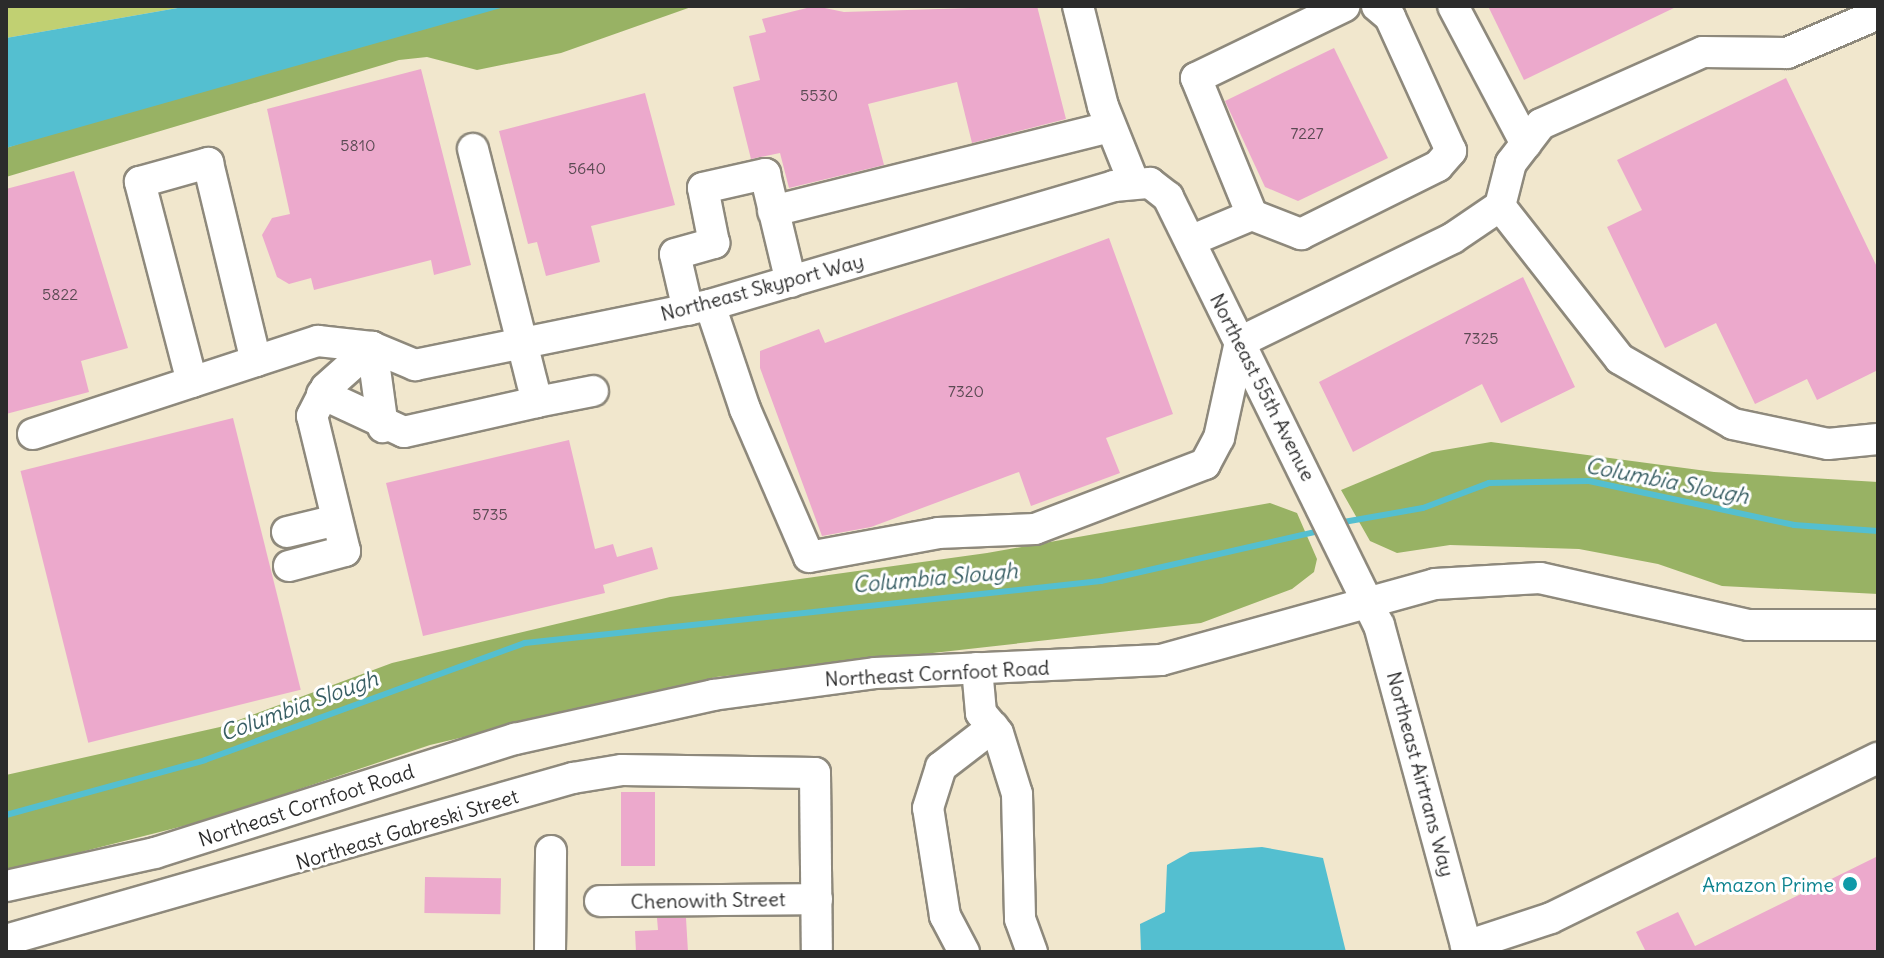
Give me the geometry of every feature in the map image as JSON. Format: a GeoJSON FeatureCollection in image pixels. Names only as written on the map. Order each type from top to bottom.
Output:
{"type":"FeatureCollection","features":[{"type":"Feature","properties":{"kind":"street","name":"Northeast 55th Avenue"},"geometry":{"type":"LineString","coordinates":[[1078,6],[1110,127],[1142,183],[1168,197],[1368,599]]}},
{"type":"Feature","properties":{"kind":"street"},"geometry":{"type":"LineString","coordinates":[[1252,215],[1196,78],[1345,6]]}},
{"type":"Feature","properties":{"kind":"street"},"geometry":{"type":"LineString","coordinates":[[1190,241],[1252,215],[1301,234],[1438,166],[1451,151],[1390,17],[1377,6]]}},
{"type":"Feature","properties":{"kind":"street"},"geometry":{"type":"LineString","coordinates":[[1453,6],[1526,144]]}},
{"type":"Feature","properties":{"kind":"street"},"geometry":{"type":"LineString","coordinates":[[791,282],[765,174],[703,188],[714,243],[675,254],[809,557],[938,533],[1035,529],[1205,464],[1219,438],[1240,342],[1453,238],[1500,206],[1511,163],[1541,124],[1703,52],[1787,53],[1878,14]]}},
{"type":"Feature","properties":{"kind":"street"},"geometry":{"type":"LineString","coordinates":[[773,211],[1110,127]]}},
{"type":"Feature","properties":{"kind":"street"},"geometry":{"type":"LineString","coordinates":[[473,149],[537,402]]}},
{"type":"Feature","properties":{"kind":"street"},"geometry":{"type":"LineString","coordinates":[[192,382],[140,182],[208,163],[256,361]]}},
{"type":"Feature","properties":{"kind":"street","name":"Northeast Skyport Way"},"geometry":{"type":"LineString","coordinates":[[33,434],[318,341],[372,347],[415,365],[699,308],[1142,183]]}},
{"type":"Feature","properties":{"kind":"street"},"geometry":{"type":"LineString","coordinates":[[1500,206],[1620,359],[1733,424],[1828,444],[1878,439]]}},
{"type":"Feature","properties":{"kind":"street"},"geometry":{"type":"LineString","coordinates":[[289,566],[345,551],[312,416],[322,394],[372,347]]}},
{"type":"Feature","properties":{"kind":"street"},"geometry":{"type":"LineString","coordinates":[[372,347],[383,427]]}},
{"type":"Feature","properties":{"kind":"street"},"geometry":{"type":"LineString","coordinates":[[322,394],[383,427],[404,432],[593,391]]}},
{"type":"Feature","properties":{"kind":"street"},"geometry":{"type":"LineString","coordinates":[[287,532],[337,520]]}},
{"type":"Feature","properties":{"kind":"street","name":"Northeast Cornfoot Road"},"geometry":{"type":"LineString","coordinates":[[6,886],[155,853],[564,727],[778,683],[977,668],[1161,660],[1368,599],[1435,584],[1521,577],[1617,591],[1737,624],[1878,625]]}},
{"type":"Feature","properties":{"kind":"street","name":"Northeast Airtrans Way"},"geometry":{"type":"LineString","coordinates":[[1368,599],[1467,949]]}},
{"type":"Feature","properties":{"kind":"street"},"geometry":{"type":"LineString","coordinates":[[977,668],[981,713],[993,727],[1017,794],[1020,919],[1032,952]]}},
{"type":"Feature","properties":{"kind":"street"},"geometry":{"type":"LineString","coordinates":[[964,952],[945,916],[928,808],[941,767],[993,727]]}},
{"type":"Feature","properties":{"kind":"street"},"geometry":{"type":"LineString","coordinates":[[1467,949],[1531,940],[1878,758]]}},
{"type":"Feature","properties":{"kind":"street","name":"Northeast Gabreski Street"},"geometry":{"type":"LineString","coordinates":[[6,940],[573,778],[622,770],[815,773],[817,899]]}},
{"type":"Feature","properties":{"kind":"street"},"geometry":{"type":"LineString","coordinates":[[550,952],[551,851]]}},
{"type":"Feature","properties":{"kind":"street"},"geometry":{"type":"LineString","coordinates":[[817,899],[817,952]]}},
{"type":"Feature","properties":{"kind":"street","name":"Chenowith Street"},"geometry":{"type":"LineString","coordinates":[[600,901],[817,899]]}},
{"type":"Feature","properties":{"kind":"green space"},"geometry":{"type":"Polygon","coordinates":[[[6,6],[189,6],[6,38],[6,6]]]}},
{"type":"Feature","properties":{"kind":"green space"},"geometry":{"type":"Polygon","coordinates":[[[694,6],[561,53],[477,70],[427,57],[399,60],[6,177],[6,148],[490,8],[694,6]]]}},
{"type":"Feature","properties":{"kind":"green space"},"geometry":{"type":"Polygon","coordinates":[[[1491,442],[1714,472],[1878,482],[1878,594],[1722,586],[1658,564],[1579,549],[1450,545],[1397,553],[1370,541],[1341,490],[1432,452],[1491,442]]]}},
{"type":"Feature","properties":{"kind":"green space"},"geometry":{"type":"Polygon","coordinates":[[[1270,503],[1297,513],[1317,559],[1314,572],[1292,589],[1201,623],[716,677],[430,745],[211,819],[6,871],[6,775],[220,727],[392,663],[670,597],[987,553],[1270,503]]]}},
{"type":"Feature","properties":{"kind":"water"},"geometry":{"type":"Polygon","coordinates":[[[189,6],[508,6],[6,148],[6,38],[189,6]]]}},
{"type":"Feature","properties":{"kind":"water"},"geometry":{"type":"Polygon","coordinates":[[[1262,847],[1323,858],[1346,952],[1141,952],[1140,924],[1165,912],[1167,865],[1190,852],[1262,847]]]}},
{"type":"Feature","properties":{"kind":"building"},"geometry":{"type":"Polygon","coordinates":[[[815,6],[844,12],[1037,6],[1066,119],[972,143],[957,82],[868,104],[884,165],[789,188],[780,153],[751,159],[733,87],[760,80],[749,36],[766,32],[762,19],[815,6]]]}},
{"type":"Feature","properties":{"kind":"building"},"geometry":{"type":"Polygon","coordinates":[[[1488,6],[1678,6],[1524,80],[1488,6]]]}},
{"type":"Feature","properties":{"kind":"building"},"geometry":{"type":"Polygon","coordinates":[[[1334,48],[1388,158],[1298,201],[1265,187],[1225,101],[1334,48]]]}},
{"type":"Feature","properties":{"kind":"building"},"geometry":{"type":"Polygon","coordinates":[[[421,69],[471,265],[434,275],[431,260],[314,290],[311,278],[289,284],[277,277],[262,235],[272,218],[290,214],[267,109],[421,69]]]}},
{"type":"Feature","properties":{"kind":"building"},"geometry":{"type":"Polygon","coordinates":[[[1786,78],[1878,269],[1878,370],[1817,400],[1807,379],[1755,404],[1716,323],[1665,348],[1607,227],[1642,210],[1617,160],[1786,78]]]}},
{"type":"Feature","properties":{"kind":"building"},"geometry":{"type":"Polygon","coordinates":[[[645,93],[675,205],[591,226],[600,262],[546,276],[537,242],[528,244],[499,131],[645,93]]]}},
{"type":"Feature","properties":{"kind":"building"},"geometry":{"type":"Polygon","coordinates":[[[74,171],[128,348],[81,361],[89,392],[6,414],[6,189],[74,171]]]}},
{"type":"Feature","properties":{"kind":"building"},"geometry":{"type":"Polygon","coordinates":[[[1109,238],[1173,414],[1106,438],[1120,473],[1031,506],[1019,472],[871,527],[822,536],[760,368],[760,351],[819,329],[825,343],[1109,238]]]}},
{"type":"Feature","properties":{"kind":"building"},"geometry":{"type":"Polygon","coordinates":[[[1523,277],[1575,387],[1501,423],[1482,384],[1353,452],[1319,382],[1523,277]]]}},
{"type":"Feature","properties":{"kind":"building"},"geometry":{"type":"Polygon","coordinates":[[[233,418],[301,690],[88,743],[21,471],[233,418]]]}},
{"type":"Feature","properties":{"kind":"building"},"geometry":{"type":"Polygon","coordinates":[[[569,440],[595,549],[613,544],[617,557],[652,547],[658,569],[603,585],[605,593],[423,636],[386,483],[569,440]]]}},
{"type":"Feature","properties":{"kind":"building"},"geometry":{"type":"Polygon","coordinates":[[[621,792],[655,792],[655,866],[621,866],[621,792]]]}},
{"type":"Feature","properties":{"kind":"building","name":"Amazon Prime"},"geometry":{"type":"Polygon","coordinates":[[[1878,856],[1878,952],[1646,952],[1636,932],[1678,912],[1695,946],[1878,856]]]}},
{"type":"Feature","properties":{"kind":"building"},"geometry":{"type":"Polygon","coordinates":[[[425,877],[501,878],[500,914],[424,913],[425,877]]]}},
{"type":"Feature","properties":{"kind":"building"},"geometry":{"type":"Polygon","coordinates":[[[657,918],[686,918],[688,952],[636,952],[635,931],[658,930],[657,918]]]}},
{"type":"Feature","properties":{"kind":"waterway","name":"Columbia Slough"},"geometry":{"type":"LineString","coordinates":[[1338,523],[1423,508],[1489,483],[1589,481],[1794,525],[1878,531]]}},
{"type":"Feature","properties":{"kind":"waterway","name":"Columbia Slough"},"geometry":{"type":"LineString","coordinates":[[6,815],[205,760],[525,643],[1101,581],[1324,530]]}},
{"type":"Feature","properties":{"kind":"place","name":"Amazon Prime"},"geometry":{"type":"Point","coordinates":[1850,884]}}]}
